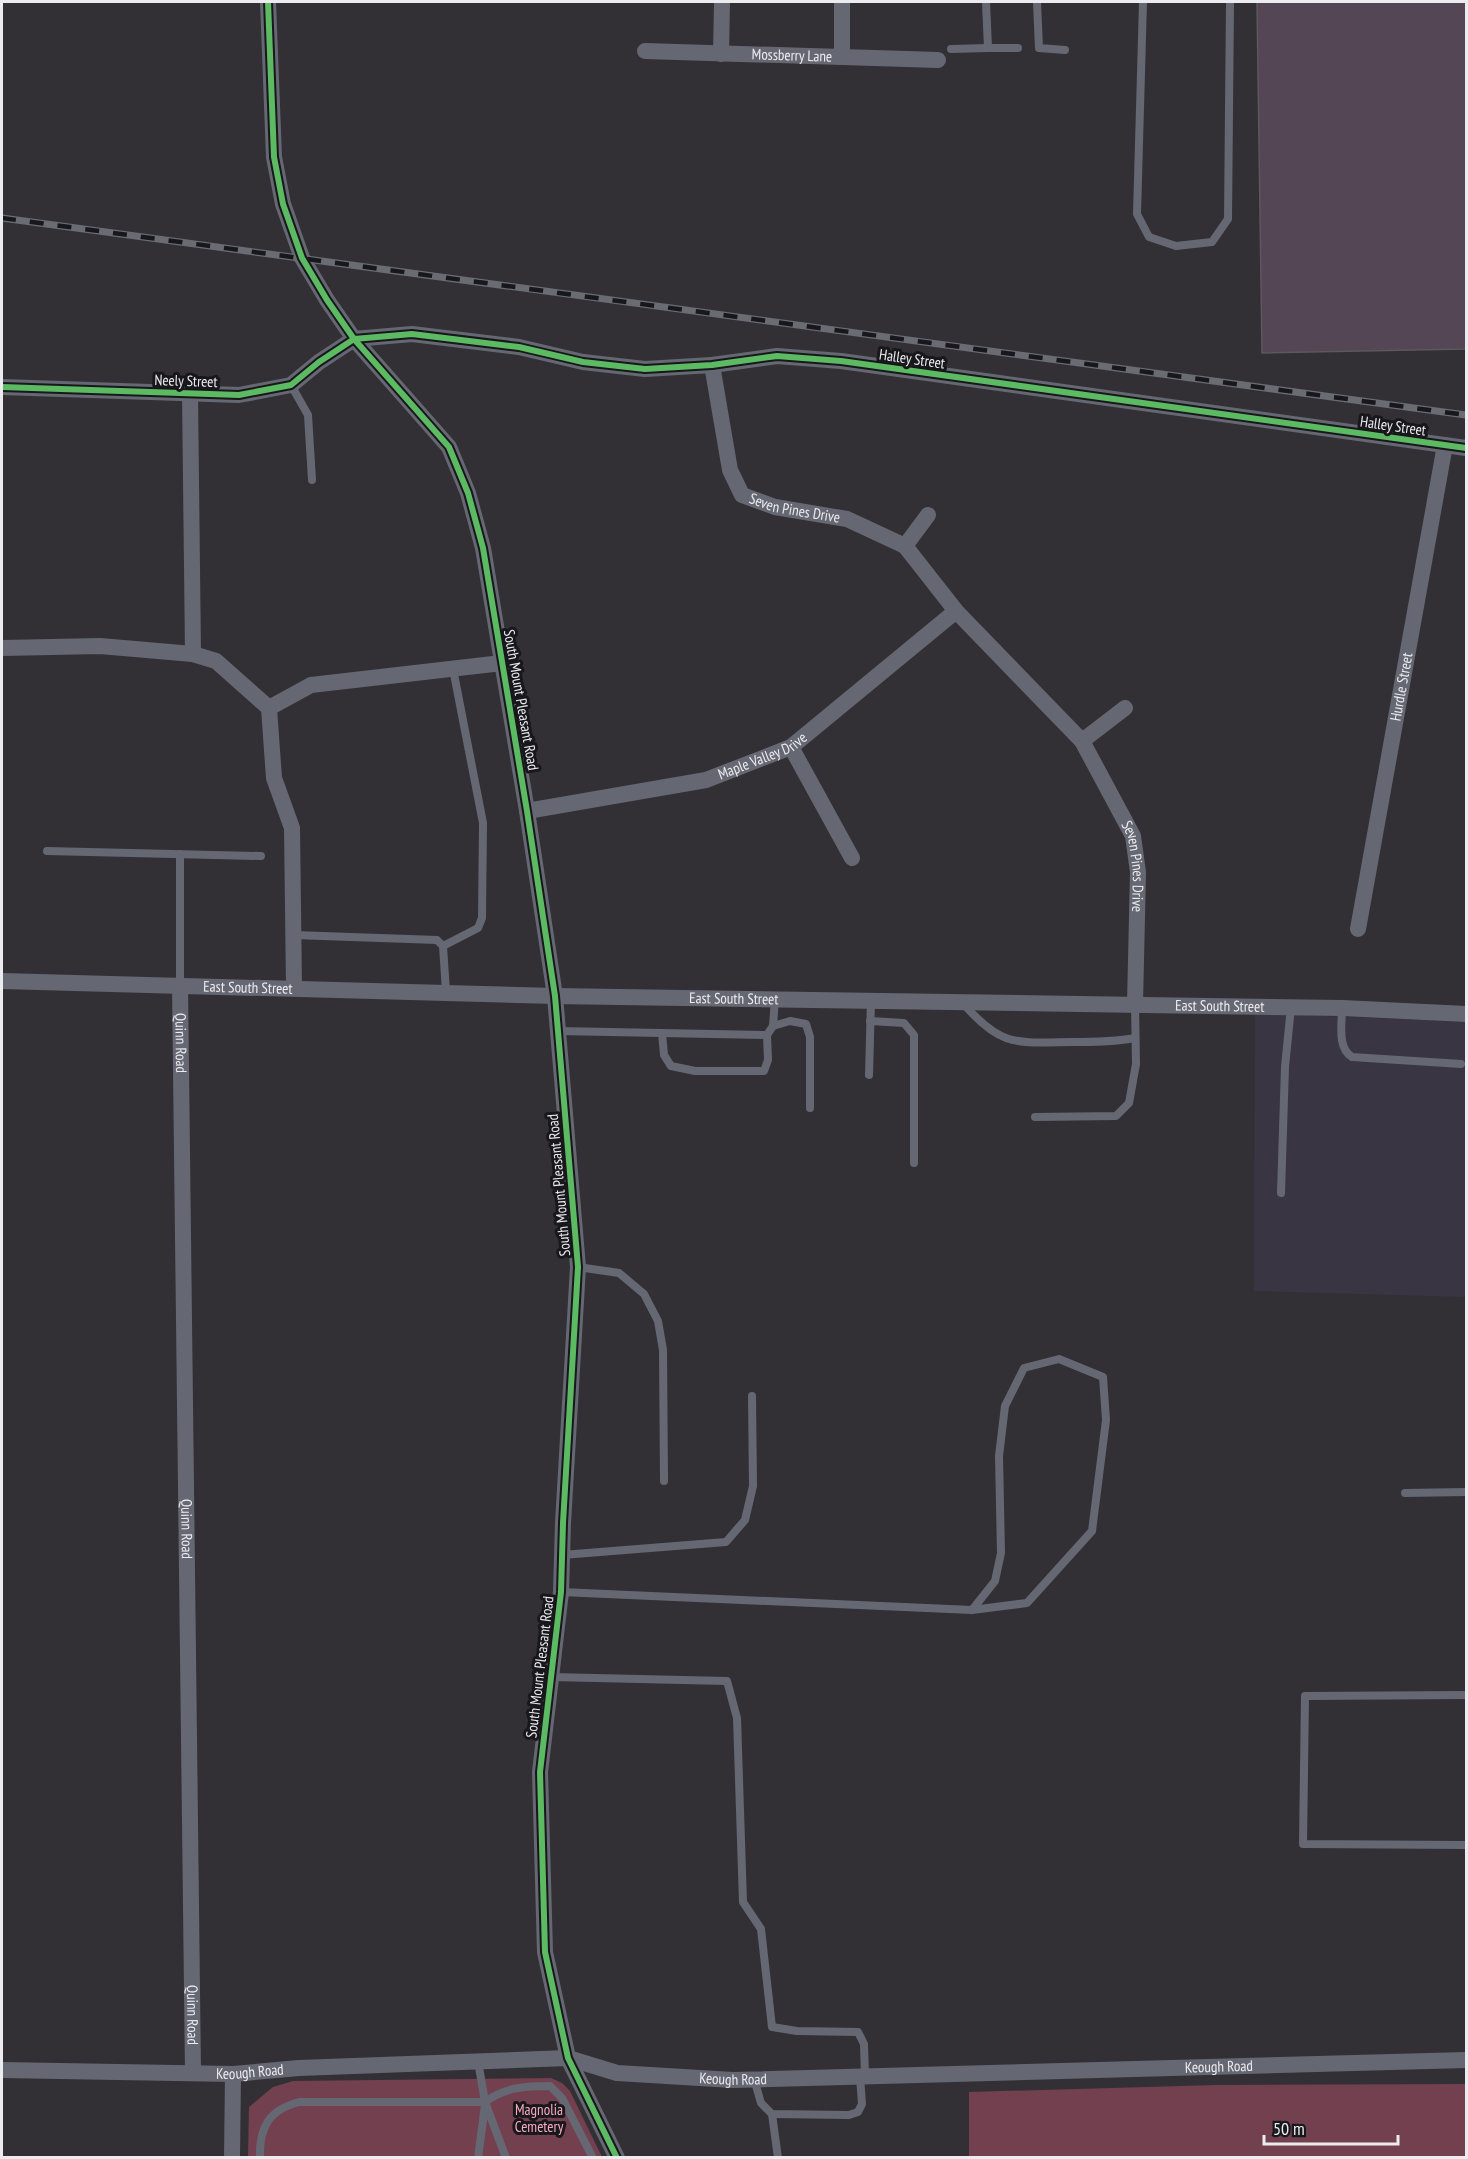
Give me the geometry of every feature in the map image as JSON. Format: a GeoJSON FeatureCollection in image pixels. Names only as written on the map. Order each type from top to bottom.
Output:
{"type":"FeatureCollection","features":[{"type":"Feature","properties":{"kind":"street","name":"South Mount Pleasant Road"},"geometry":{"type":"LineString","coordinates":[[268,2],[274,157],[283,204],[302,258],[354,339],[449,447],[468,493],[483,548],[527,811],[555,996],[578,1267],[561,1592],[540,1772],[545,1952],[567,2058],[617,2157]]}},
{"type":"Feature","properties":{"kind":"street"},"geometry":{"type":"LineString","coordinates":[[721,54],[722,2]]}},
{"type":"Feature","properties":{"kind":"street"},"geometry":{"type":"LineString","coordinates":[[842,2],[842,57]]}},
{"type":"Feature","properties":{"kind":"street","name":"Mossberry Lane"},"geometry":{"type":"LineString","coordinates":[[645,51],[938,60]]}},
{"type":"Feature","properties":{"kind":"street","name":"Halley Street"},"geometry":{"type":"LineString","coordinates":[[354,339],[412,334],[519,347],[583,362],[645,369],[712,365],[777,356],[842,361],[1467,448]]}},
{"type":"Feature","properties":{"kind":"street","name":"Neely Street"},"geometry":{"type":"LineString","coordinates":[[2,387],[239,395],[291,385],[319,362],[354,339]]}},
{"type":"Feature","properties":{"kind":"street","name":"Seven Pines Drive"},"geometry":{"type":"LineString","coordinates":[[712,365],[730,470],[742,495],[775,507],[847,519],[905,546],[956,610],[1082,741],[1133,836],[1138,872],[1135,1004]]}},
{"type":"Feature","properties":{"kind":"street"},"geometry":{"type":"LineString","coordinates":[[190,393],[193,654]]}},
{"type":"Feature","properties":{"kind":"street","name":"Hurdle Street"},"geometry":{"type":"LineString","coordinates":[[1358,929],[1444,445]]}},
{"type":"Feature","properties":{"kind":"street"},"geometry":{"type":"LineString","coordinates":[[905,546],[928,515]]}},
{"type":"Feature","properties":{"kind":"street","name":"Maple Valley Drive"},"geometry":{"type":"LineString","coordinates":[[527,811],[706,780],[791,747],[956,610]]}},
{"type":"Feature","properties":{"kind":"street"},"geometry":{"type":"LineString","coordinates":[[2,648],[100,646],[193,654],[216,661],[269,708],[274,778],[292,828],[294,988]]}},
{"type":"Feature","properties":{"kind":"street"},"geometry":{"type":"LineString","coordinates":[[269,708],[310,685],[502,663]]}},
{"type":"Feature","properties":{"kind":"street"},"geometry":{"type":"LineString","coordinates":[[1082,741],[1125,708]]}},
{"type":"Feature","properties":{"kind":"street"},"geometry":{"type":"LineString","coordinates":[[791,747],[852,858]]}},
{"type":"Feature","properties":{"kind":"street","name":"East South Street"},"geometry":{"type":"LineString","coordinates":[[2,981],[555,996],[1342,1008],[1467,1014]]}},
{"type":"Feature","properties":{"kind":"street","name":"Quinn Road"},"geometry":{"type":"LineString","coordinates":[[180,985],[193,2073]]}},
{"type":"Feature","properties":{"kind":"street","name":"Keough Road"},"geometry":{"type":"LineString","coordinates":[[2,2070],[232,2074],[299,2068],[567,2058],[617,2073],[754,2079],[1467,2060]]}},
{"type":"Feature","properties":{"kind":"street"},"geometry":{"type":"LineString","coordinates":[[232,2074],[232,2157]]}},
{"type":"Feature","properties":{"kind":"lane"},"geometry":{"type":"LineString","coordinates":[[986,2],[988,48]]}},
{"type":"Feature","properties":{"kind":"lane"},"geometry":{"type":"LineString","coordinates":[[1037,2],[1039,48],[1065,50]]}},
{"type":"Feature","properties":{"kind":"lane"},"geometry":{"type":"LineString","coordinates":[[1143,2],[1137,214],[1149,237],[1176,246],[1212,242],[1228,219],[1230,2]]}},
{"type":"Feature","properties":{"kind":"lane"},"geometry":{"type":"LineString","coordinates":[[951,49],[1018,48]]}},
{"type":"Feature","properties":{"kind":"lane"},"geometry":{"type":"LineString","coordinates":[[291,385],[308,416],[312,480]]}},
{"type":"Feature","properties":{"kind":"lane"},"geometry":{"type":"LineString","coordinates":[[443,946],[478,928],[482,918],[483,823],[453,669]]}},
{"type":"Feature","properties":{"kind":"lane"},"geometry":{"type":"LineString","coordinates":[[47,851],[261,856]]}},
{"type":"Feature","properties":{"kind":"lane"},"geometry":{"type":"LineString","coordinates":[[180,854],[180,985]]}},
{"type":"Feature","properties":{"kind":"lane"},"geometry":{"type":"LineString","coordinates":[[294,935],[437,939],[443,946],[446,992]]}},
{"type":"Feature","properties":{"kind":"lane"},"geometry":{"type":"LineString","coordinates":[[662,1033],[664,1055],[671,1066],[695,1071],[764,1071],[768,1060],[767,1035],[773,1026],[775,999]]}},
{"type":"Feature","properties":{"kind":"lane"},"geometry":{"type":"LineString","coordinates":[[869,1075],[871,1000]]}},
{"type":"Feature","properties":{"kind":"lane"},"geometry":{"type":"LineString","coordinates":[[962,1002],[997,1035],[1027,1044],[1108,1043],[1135,1038]]}},
{"type":"Feature","properties":{"kind":"lane"},"geometry":{"type":"LineString","coordinates":[[1035,1117],[1116,1116],[1129,1103],[1136,1064],[1135,1004]]}},
{"type":"Feature","properties":{"kind":"lane"},"geometry":{"type":"LineString","coordinates":[[1281,1193],[1285,1067],[1291,1007]]}},
{"type":"Feature","properties":{"kind":"lane"},"geometry":{"type":"LineString","coordinates":[[1342,1008],[1342,1046],[1352,1057],[1461,1064]]}},
{"type":"Feature","properties":{"kind":"lane"},"geometry":{"type":"LineString","coordinates":[[773,1026],[790,1021],[806,1024],[810,1037],[810,1108]]}},
{"type":"Feature","properties":{"kind":"lane"},"geometry":{"type":"LineString","coordinates":[[870,1021],[904,1023],[914,1035],[914,1163]]}},
{"type":"Feature","properties":{"kind":"lane"},"geometry":{"type":"LineString","coordinates":[[558,1030],[767,1035]]}},
{"type":"Feature","properties":{"kind":"lane"},"geometry":{"type":"LineString","coordinates":[[578,1267],[619,1273],[644,1294],[658,1321],[663,1350],[663,1481]]}},
{"type":"Feature","properties":{"kind":"lane"},"geometry":{"type":"LineString","coordinates":[[561,1592],[972,1610],[1027,1603],[1092,1531],[1106,1420],[1102,1377],[1059,1359],[1024,1368],[1005,1406],[999,1456],[999,1562],[995,1581],[972,1610]]}},
{"type":"Feature","properties":{"kind":"lane"},"geometry":{"type":"LineString","coordinates":[[562,1556],[726,1542],[745,1520],[753,1486],[753,1396]]}},
{"type":"Feature","properties":{"kind":"lane"},"geometry":{"type":"LineString","coordinates":[[1405,1492],[1467,1492]]}},
{"type":"Feature","properties":{"kind":"lane"},"geometry":{"type":"LineString","coordinates":[[551,1677],[727,1681],[737,1718],[743,1902],[761,1929],[772,2027],[797,2031],[858,2032],[864,2044],[862,2104],[853,2114],[772,2114]]}},
{"type":"Feature","properties":{"kind":"lane"},"geometry":{"type":"LineString","coordinates":[[1467,1695],[1305,1696],[1303,1844],[1467,1845]]}},
{"type":"Feature","properties":{"kind":"lane"},"geometry":{"type":"LineString","coordinates":[[478,2061],[485,2102],[506,2157]]}},
{"type":"Feature","properties":{"kind":"lane"},"geometry":{"type":"LineString","coordinates":[[754,2079],[761,2103],[772,2114],[778,2157]]}},
{"type":"Feature","properties":{"kind":"lane"},"geometry":{"type":"LineString","coordinates":[[260,2157],[265,2123],[281,2107],[299,2102],[485,2102],[499,2091],[524,2086],[550,2086],[562,2098],[593,2157]]}},
{"type":"Feature","properties":{"kind":"lane"},"geometry":{"type":"LineString","coordinates":[[478,2157],[485,2102]]}},
{"type":"Feature","properties":{"kind":"shaded area"},"geometry":{"type":"Polygon","coordinates":[[[1255,1013],[1466,1022],[1466,1297],[1254,1291],[1255,1013]]]}},
{"type":"Feature","properties":{"kind":"green space","name":"Magnolia Cemetery"},"geometry":{"type":"Polygon","coordinates":[[[551,2078],[562,2083],[570,2091],[602,2157],[248,2158],[249,2107],[273,2087],[293,2081],[551,2078]]]}},
{"type":"Feature","properties":{"kind":"green space"},"geometry":{"type":"Polygon","coordinates":[[[1466,2084],[1466,2157],[969,2157],[969,2092],[1217,2085],[1466,2084]]]}},
{"type":"Feature","properties":{"kind":"building"},"geometry":{"type":"Polygon","coordinates":[[[1257,2],[1466,2],[1466,349],[1262,353],[1257,2]]]}},
{"type":"Feature","properties":{"kind":"railway"},"geometry":{"type":"LineString","coordinates":[[2,218],[1466,415]]}},
{"type":"Feature","properties":{"kind":"cycle path"},"geometry":{"type":"LineString","coordinates":[[268,2],[274,157],[283,204],[302,258],[327,300],[354,339],[449,447],[468,493],[483,548],[527,811],[555,996],[578,1267],[561,1592],[540,1772],[545,1952],[568,2058],[617,2158]]}},
{"type":"Feature","properties":{"kind":"cycle path"},"geometry":{"type":"LineString","coordinates":[[2,387],[239,395],[291,385],[319,362],[354,339],[412,334],[519,347],[583,362],[645,369],[712,365],[777,356],[841,361],[1466,448]]}}]}
